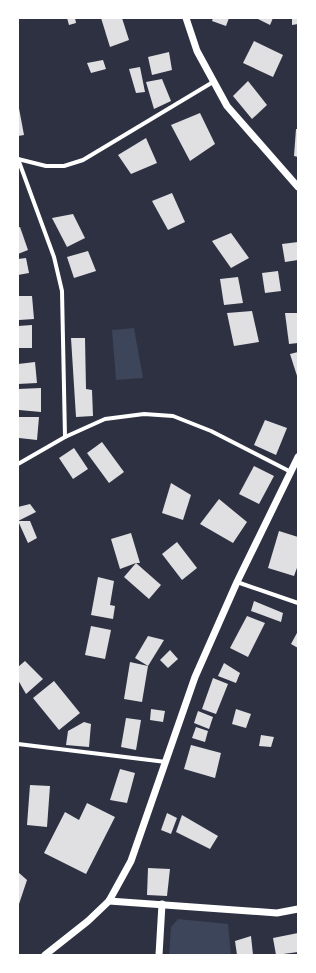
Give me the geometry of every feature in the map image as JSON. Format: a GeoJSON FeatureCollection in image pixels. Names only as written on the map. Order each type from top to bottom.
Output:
{"type":"FeatureCollection","features":[{"type":"Feature","properties":{"kind":"street"},"geometry":{"type":"LineString","coordinates":[[186,18],[197,51],[212,82],[227,106],[298,187]]}},
{"type":"Feature","properties":{"kind":"street"},"geometry":{"type":"LineString","coordinates":[[18,159],[46,166],[64,166],[83,160],[212,82]]}},
{"type":"Feature","properties":{"kind":"street"},"geometry":{"type":"LineString","coordinates":[[18,159],[54,257],[62,291],[65,437]]}},
{"type":"Feature","properties":{"kind":"street"},"geometry":{"type":"LineString","coordinates":[[18,464],[65,437],[105,419],[144,414],[173,416],[211,431],[291,472]]}},
{"type":"Feature","properties":{"kind":"street"},"geometry":{"type":"LineString","coordinates":[[45,955],[88,921],[109,901],[131,861],[195,677],[237,582],[298,457]]}},
{"type":"Feature","properties":{"kind":"street"},"geometry":{"type":"LineString","coordinates":[[237,582],[298,603]]}},
{"type":"Feature","properties":{"kind":"street"},"geometry":{"type":"LineString","coordinates":[[18,744],[166,762]]}},
{"type":"Feature","properties":{"kind":"street"},"geometry":{"type":"LineString","coordinates":[[109,901],[277,913],[298,908]]}},
{"type":"Feature","properties":{"kind":"street"},"geometry":{"type":"LineString","coordinates":[[159,955],[162,904]]}},
{"type":"Feature","properties":{"kind":"shaded area"},"geometry":{"type":"Polygon","coordinates":[[[134,328],[143,378],[116,380],[112,330],[134,328]]]}},
{"type":"Feature","properties":{"kind":"shaded area"},"geometry":{"type":"Polygon","coordinates":[[[178,919],[228,924],[231,955],[169,955],[171,927],[178,919]]]}},
{"type":"Feature","properties":{"kind":"building"},"geometry":{"type":"Polygon","coordinates":[[[67,18],[75,18],[76,23],[69,25],[67,18]]]}},
{"type":"Feature","properties":{"kind":"building"},"geometry":{"type":"Polygon","coordinates":[[[101,18],[122,18],[129,40],[110,47],[101,18]]]}},
{"type":"Feature","properties":{"kind":"building"},"geometry":{"type":"Polygon","coordinates":[[[213,18],[229,18],[226,26],[212,21],[213,18]]]}},
{"type":"Feature","properties":{"kind":"building"},"geometry":{"type":"Polygon","coordinates":[[[256,18],[273,18],[270,25],[256,18]]]}},
{"type":"Feature","properties":{"kind":"building"},"geometry":{"type":"Polygon","coordinates":[[[292,18],[298,18],[298,24],[292,25],[292,18]]]}},
{"type":"Feature","properties":{"kind":"building"},"geometry":{"type":"Polygon","coordinates":[[[254,41],[283,55],[273,77],[243,63],[254,41]]]}},
{"type":"Feature","properties":{"kind":"building"},"geometry":{"type":"Polygon","coordinates":[[[169,52],[172,70],[152,75],[148,57],[169,52]]]}},
{"type":"Feature","properties":{"kind":"building"},"geometry":{"type":"Polygon","coordinates":[[[103,60],[106,69],[91,73],[87,63],[103,60]]]}},
{"type":"Feature","properties":{"kind":"building"},"geometry":{"type":"Polygon","coordinates":[[[140,67],[145,92],[136,93],[129,69],[140,67]]]}},
{"type":"Feature","properties":{"kind":"building"},"geometry":{"type":"Polygon","coordinates":[[[162,79],[171,101],[154,109],[146,82],[162,79]]]}},
{"type":"Feature","properties":{"kind":"building"},"geometry":{"type":"Polygon","coordinates":[[[248,81],[267,105],[252,119],[233,96],[248,81]]]}},
{"type":"Feature","properties":{"kind":"building"},"geometry":{"type":"Polygon","coordinates":[[[18,103],[24,135],[18,136],[18,103]]]}},
{"type":"Feature","properties":{"kind":"building"},"geometry":{"type":"Polygon","coordinates":[[[200,113],[215,144],[190,161],[171,125],[200,113]]]}},
{"type":"Feature","properties":{"kind":"building"},"geometry":{"type":"Polygon","coordinates":[[[296,129],[298,129],[298,157],[294,156],[296,129]]]}},
{"type":"Feature","properties":{"kind":"building"},"geometry":{"type":"Polygon","coordinates":[[[146,138],[157,163],[131,174],[118,155],[146,138]]]}},
{"type":"Feature","properties":{"kind":"building"},"geometry":{"type":"Polygon","coordinates":[[[172,193],[185,222],[168,230],[152,201],[172,193]]]}},
{"type":"Feature","properties":{"kind":"building"},"geometry":{"type":"Polygon","coordinates":[[[73,214],[85,238],[67,247],[52,218],[73,214]]]}},
{"type":"Feature","properties":{"kind":"building"},"geometry":{"type":"Polygon","coordinates":[[[18,227],[20,227],[28,250],[18,254],[18,227]]]}},
{"type":"Feature","properties":{"kind":"building"},"geometry":{"type":"Polygon","coordinates":[[[231,233],[249,258],[231,268],[212,241],[231,233]]]}},
{"type":"Feature","properties":{"kind":"building"},"geometry":{"type":"Polygon","coordinates":[[[298,242],[298,260],[285,262],[282,244],[298,242]]]}},
{"type":"Feature","properties":{"kind":"building"},"geometry":{"type":"Polygon","coordinates":[[[88,251],[96,271],[74,278],[67,257],[88,251]]]}},
{"type":"Feature","properties":{"kind":"building"},"geometry":{"type":"Polygon","coordinates":[[[26,258],[29,273],[18,275],[18,259],[26,258]]]}},
{"type":"Feature","properties":{"kind":"building"},"geometry":{"type":"Polygon","coordinates":[[[278,271],[281,291],[265,293],[262,273],[278,271]]]}},
{"type":"Feature","properties":{"kind":"building"},"geometry":{"type":"Polygon","coordinates":[[[238,277],[243,303],[224,305],[220,279],[238,277]]]}},
{"type":"Feature","properties":{"kind":"building"},"geometry":{"type":"Polygon","coordinates":[[[18,296],[32,296],[34,319],[19,320],[18,296]]]}},
{"type":"Feature","properties":{"kind":"building"},"geometry":{"type":"Polygon","coordinates":[[[252,311],[259,342],[234,346],[227,313],[252,311]]]}},
{"type":"Feature","properties":{"kind":"building"},"geometry":{"type":"Polygon","coordinates":[[[285,313],[298,313],[298,343],[289,344],[285,313]]]}},
{"type":"Feature","properties":{"kind":"building"},"geometry":{"type":"Polygon","coordinates":[[[32,325],[32,348],[18,348],[18,326],[32,325]]]}},
{"type":"Feature","properties":{"kind":"building"},"geometry":{"type":"Polygon","coordinates":[[[71,338],[85,338],[86,389],[92,390],[93,416],[76,417],[71,338]]]}},
{"type":"Feature","properties":{"kind":"building"},"geometry":{"type":"Polygon","coordinates":[[[298,352],[298,379],[290,354],[298,352]]]}},
{"type":"Feature","properties":{"kind":"building"},"geometry":{"type":"Polygon","coordinates":[[[35,362],[37,383],[18,384],[18,364],[35,362]]]}},
{"type":"Feature","properties":{"kind":"building"},"geometry":{"type":"Polygon","coordinates":[[[41,388],[41,412],[19,410],[18,389],[41,388]]]}},
{"type":"Feature","properties":{"kind":"building"},"geometry":{"type":"Polygon","coordinates":[[[18,417],[39,417],[37,440],[19,438],[18,417]]]}},
{"type":"Feature","properties":{"kind":"building"},"geometry":{"type":"Polygon","coordinates":[[[265,420],[287,428],[276,455],[254,445],[265,420]]]}},
{"type":"Feature","properties":{"kind":"building"},"geometry":{"type":"Polygon","coordinates":[[[102,442],[124,472],[109,483],[87,453],[102,442]]]}},
{"type":"Feature","properties":{"kind":"building"},"geometry":{"type":"Polygon","coordinates":[[[74,448],[88,469],[73,479],[59,458],[74,448]]]}},
{"type":"Feature","properties":{"kind":"building"},"geometry":{"type":"Polygon","coordinates":[[[254,466],[274,476],[259,504],[239,494],[254,466]]]}},
{"type":"Feature","properties":{"kind":"building"},"geometry":{"type":"Polygon","coordinates":[[[171,483],[191,495],[183,520],[162,513],[171,483]]]}},
{"type":"Feature","properties":{"kind":"building"},"geometry":{"type":"Polygon","coordinates":[[[219,499],[247,522],[233,543],[200,524],[219,499]]]}},
{"type":"Feature","properties":{"kind":"building"},"geometry":{"type":"Polygon","coordinates":[[[30,504],[36,512],[18,521],[18,507],[30,504]]]}},
{"type":"Feature","properties":{"kind":"building"},"geometry":{"type":"Polygon","coordinates":[[[18,521],[30,521],[37,538],[28,543],[18,521]]]}},
{"type":"Feature","properties":{"kind":"building"},"geometry":{"type":"Polygon","coordinates":[[[279,531],[298,537],[298,565],[294,576],[268,568],[279,531]]]}},
{"type":"Feature","properties":{"kind":"building"},"geometry":{"type":"Polygon","coordinates":[[[131,533],[140,563],[120,569],[111,539],[131,533]]]}},
{"type":"Feature","properties":{"kind":"building"},"geometry":{"type":"Polygon","coordinates":[[[177,542],[197,568],[182,580],[162,554],[177,542]]]}},
{"type":"Feature","properties":{"kind":"building"},"geometry":{"type":"Polygon","coordinates":[[[136,563],[161,585],[149,599],[124,577],[136,563]]]}},
{"type":"Feature","properties":{"kind":"building"},"geometry":{"type":"Polygon","coordinates":[[[98,577],[114,581],[110,605],[115,606],[113,619],[91,615],[98,577]]]}},
{"type":"Feature","properties":{"kind":"building"},"geometry":{"type":"Polygon","coordinates":[[[254,601],[283,613],[281,622],[251,611],[254,601]]]}},
{"type":"Feature","properties":{"kind":"building"},"geometry":{"type":"Polygon","coordinates":[[[247,616],[265,623],[248,657],[230,648],[247,616]]]}},
{"type":"Feature","properties":{"kind":"building"},"geometry":{"type":"Polygon","coordinates":[[[91,626],[111,630],[105,659],[85,655],[91,626]]]}},
{"type":"Feature","properties":{"kind":"building"},"geometry":{"type":"Polygon","coordinates":[[[298,631],[298,648],[291,644],[298,631]]]}},
{"type":"Feature","properties":{"kind":"building"},"geometry":{"type":"Polygon","coordinates":[[[148,636],[164,640],[148,666],[135,658],[148,636]]]}},
{"type":"Feature","properties":{"kind":"building"},"geometry":{"type":"Polygon","coordinates":[[[170,650],[178,659],[168,668],[160,660],[170,650]]]}},
{"type":"Feature","properties":{"kind":"building"},"geometry":{"type":"Polygon","coordinates":[[[25,661],[43,679],[26,694],[18,680],[18,667],[25,661]]]}},
{"type":"Feature","properties":{"kind":"building"},"geometry":{"type":"Polygon","coordinates":[[[130,662],[148,666],[142,702],[124,699],[130,662]]]}},
{"type":"Feature","properties":{"kind":"building"},"geometry":{"type":"Polygon","coordinates":[[[224,663],[240,673],[236,683],[218,676],[224,663]]]}},
{"type":"Feature","properties":{"kind":"building"},"geometry":{"type":"Polygon","coordinates":[[[213,678],[228,684],[216,714],[202,709],[213,678]]]}},
{"type":"Feature","properties":{"kind":"building"},"geometry":{"type":"Polygon","coordinates":[[[54,681],[80,713],[59,730],[33,698],[54,681]]]}},
{"type":"Feature","properties":{"kind":"building"},"geometry":{"type":"Polygon","coordinates":[[[151,709],[165,711],[163,722],[150,720],[151,709]]]}},
{"type":"Feature","properties":{"kind":"building"},"geometry":{"type":"Polygon","coordinates":[[[236,709],[251,714],[246,728],[232,724],[236,709]]]}},
{"type":"Feature","properties":{"kind":"building"},"geometry":{"type":"Polygon","coordinates":[[[198,711],[213,717],[209,729],[194,723],[198,711]]]}},
{"type":"Feature","properties":{"kind":"building"},"geometry":{"type":"Polygon","coordinates":[[[126,718],[141,720],[136,750],[121,747],[126,718]]]}},
{"type":"Feature","properties":{"kind":"building"},"geometry":{"type":"Polygon","coordinates":[[[84,722],[91,724],[89,747],[66,745],[68,731],[84,722]]]}},
{"type":"Feature","properties":{"kind":"building"},"geometry":{"type":"Polygon","coordinates":[[[196,727],[208,731],[205,742],[192,738],[196,727]]]}},
{"type":"Feature","properties":{"kind":"building"},"geometry":{"type":"Polygon","coordinates":[[[261,735],[274,737],[271,747],[259,746],[261,735]]]}},
{"type":"Feature","properties":{"kind":"building"},"geometry":{"type":"Polygon","coordinates":[[[191,745],[221,753],[215,778],[184,769],[191,745]]]}},
{"type":"Feature","properties":{"kind":"building"},"geometry":{"type":"Polygon","coordinates":[[[120,769],[135,773],[127,803],[110,800],[120,769]]]}},
{"type":"Feature","properties":{"kind":"building"},"geometry":{"type":"Polygon","coordinates":[[[30,785],[50,786],[47,827],[27,825],[30,785]]]}},
{"type":"Feature","properties":{"kind":"building"},"geometry":{"type":"Polygon","coordinates":[[[87,803],[115,817],[86,874],[44,853],[65,812],[79,820],[87,803]]]}},
{"type":"Feature","properties":{"kind":"building"},"geometry":{"type":"Polygon","coordinates":[[[167,813],[177,818],[171,834],[161,830],[167,813]]]}},
{"type":"Feature","properties":{"kind":"building"},"geometry":{"type":"Polygon","coordinates":[[[182,815],[218,836],[210,849],[176,832],[182,815]]]}},
{"type":"Feature","properties":{"kind":"building"},"geometry":{"type":"Polygon","coordinates":[[[148,868],[170,869],[167,896],[147,895],[148,868]]]}},
{"type":"Feature","properties":{"kind":"building"},"geometry":{"type":"Polygon","coordinates":[[[18,872],[27,880],[18,907],[18,872]]]}},
{"type":"Feature","properties":{"kind":"building"},"geometry":{"type":"Polygon","coordinates":[[[298,933],[298,952],[276,955],[273,938],[298,933]]]}},
{"type":"Feature","properties":{"kind":"building"},"geometry":{"type":"Polygon","coordinates":[[[251,936],[253,955],[237,955],[235,941],[251,936]]]}}]}
